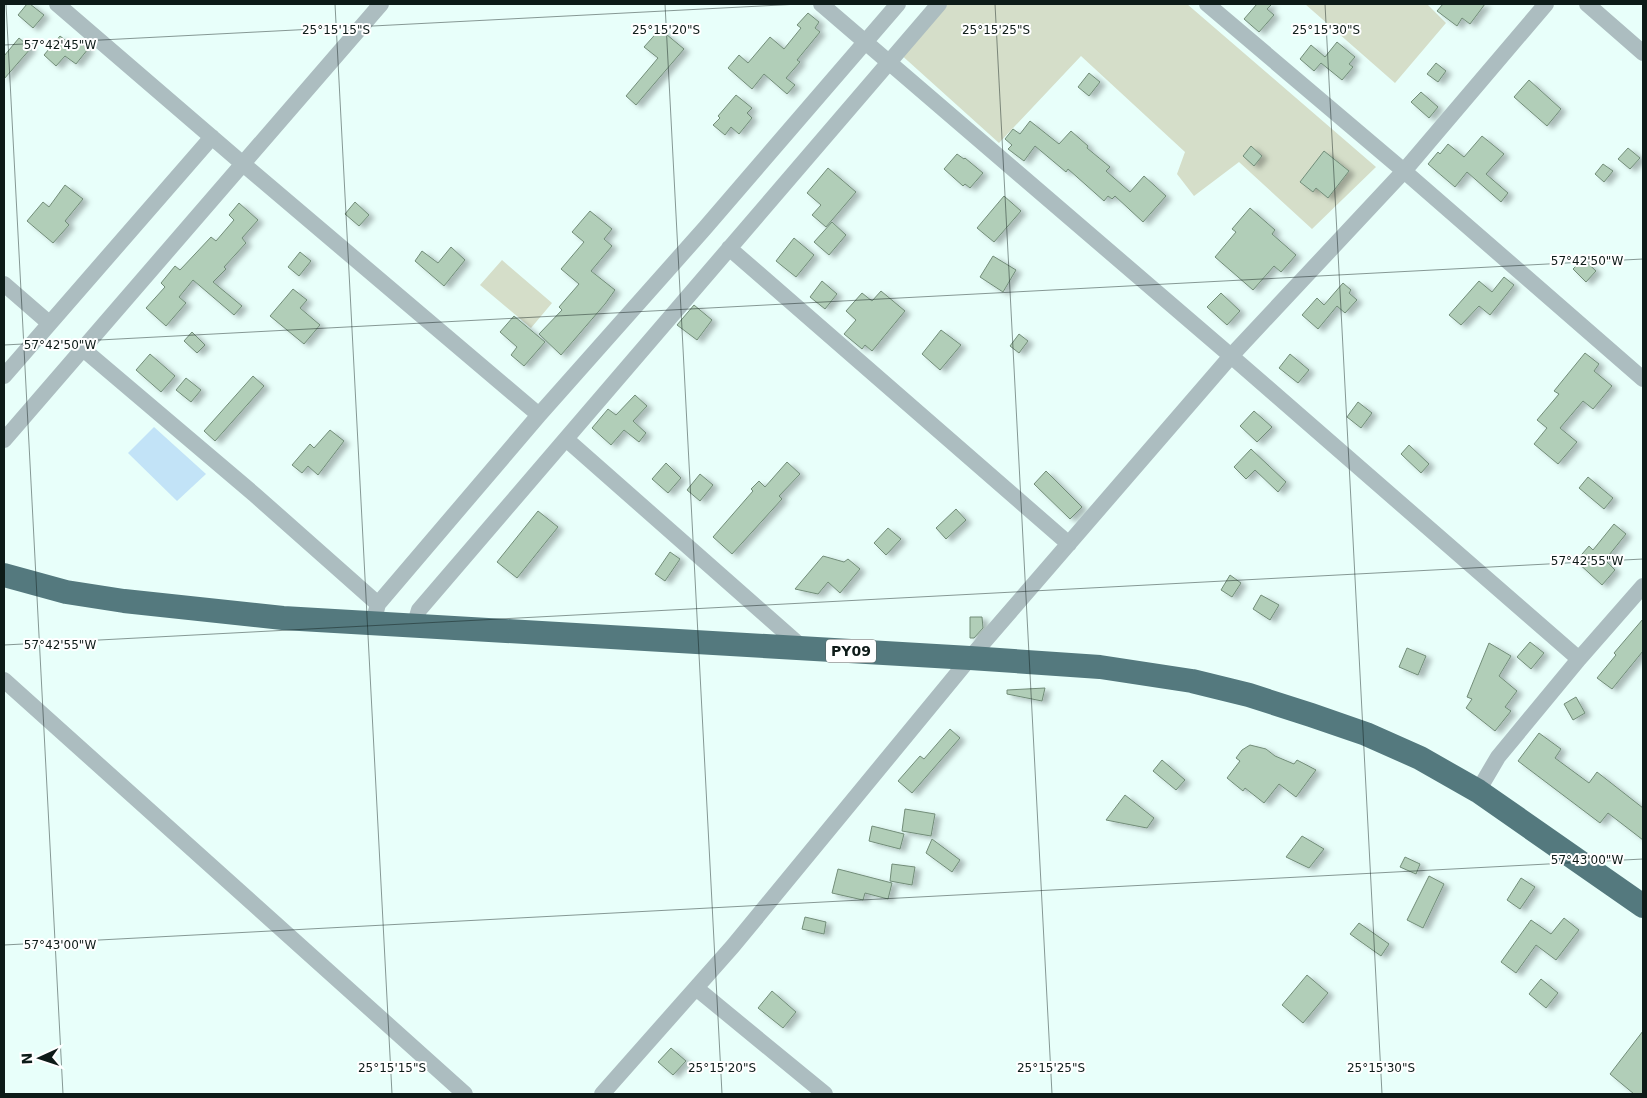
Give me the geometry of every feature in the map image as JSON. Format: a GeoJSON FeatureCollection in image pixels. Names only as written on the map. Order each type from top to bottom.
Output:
{"type":"FeatureCollection","features":[{"type":"Feature","properties":{"kind":"highway","name":"PY09"},"geometry":{"type":"LineString","coordinates":[[4,575],[66,592],[124,601],[283,618],[376,613],[414,626],[1100,667],[1192,681],[1249,695],[1366,734],[1420,758],[1478,791],[1643,906]]}},
{"type":"Feature","properties":{"kind":"street"},"geometry":{"type":"LineString","coordinates":[[57,4],[539,415]]}},
{"type":"Feature","properties":{"kind":"street"},"geometry":{"type":"LineString","coordinates":[[4,440],[381,4]]}},
{"type":"Feature","properties":{"kind":"street"},"geometry":{"type":"LineString","coordinates":[[821,4],[1231,356],[1579,659]]}},
{"type":"Feature","properties":{"kind":"street"},"geometry":{"type":"LineString","coordinates":[[82,349],[255,495],[376,613],[539,415],[705,228],[898,4]]}},
{"type":"Feature","properties":{"kind":"street"},"geometry":{"type":"LineString","coordinates":[[414,626],[419,610],[939,4]]}},
{"type":"Feature","properties":{"kind":"street"},"geometry":{"type":"LineString","coordinates":[[1207,4],[1404,170],[1643,379]]}},
{"type":"Feature","properties":{"kind":"street"},"geometry":{"type":"LineString","coordinates":[[602,1094],[733,946],[970,658],[1068,544],[1231,356],[1404,170],[1546,4]]}},
{"type":"Feature","properties":{"kind":"street"},"geometry":{"type":"LineString","coordinates":[[1587,4],[1643,53]]}},
{"type":"Feature","properties":{"kind":"street"},"geometry":{"type":"LineString","coordinates":[[4,376],[212,137]]}},
{"type":"Feature","properties":{"kind":"street"},"geometry":{"type":"LineString","coordinates":[[729,248],[1068,544]]}},
{"type":"Feature","properties":{"kind":"street"},"geometry":{"type":"LineString","coordinates":[[4,284],[49,323]]}},
{"type":"Feature","properties":{"kind":"street"},"geometry":{"type":"LineString","coordinates":[[566,439],[803,648]]}},
{"type":"Feature","properties":{"kind":"street"},"geometry":{"type":"LineString","coordinates":[[1478,791],[1498,757],[1579,659],[1643,586]]}},
{"type":"Feature","properties":{"kind":"street"},"geometry":{"type":"LineString","coordinates":[[4,680],[465,1094]]}},
{"type":"Feature","properties":{"kind":"street"},"geometry":{"type":"LineString","coordinates":[[696,988],[825,1094]]}},
{"type":"Feature","properties":{"kind":"green space"},"geometry":{"type":"Polygon","coordinates":[[[940,4],[1187,4],[1376,167],[1312,229],[1239,162],[1194,196],[1177,174],[1185,152],[1081,56],[999,143],[898,52],[940,4]]]}},
{"type":"Feature","properties":{"kind":"green space"},"geometry":{"type":"Polygon","coordinates":[[[1305,4],[1427,4],[1446,23],[1395,83],[1305,4]]]}},
{"type":"Feature","properties":{"kind":"green space"},"geometry":{"type":"Polygon","coordinates":[[[502,260],[552,303],[531,328],[480,285],[502,260]]]}},
{"type":"Feature","properties":{"kind":"water"},"geometry":{"type":"Polygon","coordinates":[[[154,427],[206,474],[177,501],[128,453],[154,427]]]}},
{"type":"Feature","properties":{"kind":"building"},"geometry":{"type":"Polygon","coordinates":[[[27,4],[30,4],[44,15],[33,28],[18,15],[27,4]]]}},
{"type":"Feature","properties":{"kind":"building"},"geometry":{"type":"Polygon","coordinates":[[[1257,4],[1272,4],[1267,9],[1274,15],[1259,32],[1244,19],[1257,4]]]}},
{"type":"Feature","properties":{"kind":"building"},"geometry":{"type":"Polygon","coordinates":[[[1443,4],[1485,4],[1470,24],[1462,18],[1457,26],[1437,11],[1443,4]]]}},
{"type":"Feature","properties":{"kind":"building"},"geometry":{"type":"Polygon","coordinates":[[[808,13],[819,22],[815,28],[820,32],[797,60],[800,62],[786,78],[795,85],[787,94],[764,74],[752,89],[728,68],[739,55],[748,63],[770,37],[784,49],[801,28],[797,25],[808,13]]]}},
{"type":"Feature","properties":{"kind":"building"},"geometry":{"type":"Polygon","coordinates":[[[660,29],[684,49],[636,105],[626,96],[658,58],[644,47],[660,29]]]}},
{"type":"Feature","properties":{"kind":"building"},"geometry":{"type":"Polygon","coordinates":[[[60,36],[74,47],[79,41],[88,49],[76,64],[65,56],[56,66],[44,55],[60,36]]]}},
{"type":"Feature","properties":{"kind":"building"},"geometry":{"type":"Polygon","coordinates":[[[19,38],[31,48],[4,79],[4,56],[19,38]]]}},
{"type":"Feature","properties":{"kind":"building"},"geometry":{"type":"Polygon","coordinates":[[[1337,42],[1355,57],[1349,64],[1353,67],[1342,80],[1321,63],[1314,71],[1300,59],[1311,45],[1325,57],[1337,42]]]}},
{"type":"Feature","properties":{"kind":"building"},"geometry":{"type":"Polygon","coordinates":[[[1436,63],[1446,71],[1438,82],[1427,74],[1436,63]]]}},
{"type":"Feature","properties":{"kind":"building"},"geometry":{"type":"Polygon","coordinates":[[[1089,73],[1100,82],[1089,96],[1078,87],[1089,73]]]}},
{"type":"Feature","properties":{"kind":"building"},"geometry":{"type":"Polygon","coordinates":[[[1529,80],[1561,109],[1547,126],[1514,97],[1529,80]]]}},
{"type":"Feature","properties":{"kind":"building"},"geometry":{"type":"Polygon","coordinates":[[[1421,92],[1438,107],[1429,118],[1411,102],[1421,92]]]}},
{"type":"Feature","properties":{"kind":"building"},"geometry":{"type":"Polygon","coordinates":[[[736,95],[752,108],[747,113],[752,118],[739,134],[731,127],[725,135],[713,125],[720,118],[718,116],[736,95]]]}},
{"type":"Feature","properties":{"kind":"building"},"geometry":{"type":"Polygon","coordinates":[[[1030,121],[1059,144],[1071,131],[1088,146],[1087,148],[1110,167],[1106,171],[1130,192],[1144,176],[1166,196],[1143,222],[1115,196],[1112,199],[1108,196],[1104,201],[1068,169],[1066,172],[1035,146],[1024,161],[1008,149],[1012,145],[1005,139],[1013,129],[1020,134],[1030,121]]]}},
{"type":"Feature","properties":{"kind":"building"},"geometry":{"type":"Polygon","coordinates":[[[1482,136],[1504,154],[1486,174],[1508,193],[1501,202],[1467,172],[1455,187],[1428,164],[1448,144],[1464,157],[1482,136]]]}},
{"type":"Feature","properties":{"kind":"building"},"geometry":{"type":"Polygon","coordinates":[[[1251,146],[1262,156],[1254,166],[1243,156],[1251,146]]]}},
{"type":"Feature","properties":{"kind":"building"},"geometry":{"type":"Polygon","coordinates":[[[1628,148],[1640,158],[1630,169],[1618,159],[1628,148]]]}},
{"type":"Feature","properties":{"kind":"building"},"geometry":{"type":"Polygon","coordinates":[[[1324,151],[1349,171],[1328,198],[1316,188],[1313,192],[1300,182],[1324,151]]]}},
{"type":"Feature","properties":{"kind":"building"},"geometry":{"type":"Polygon","coordinates":[[[957,154],[983,173],[970,188],[965,184],[963,186],[944,169],[957,154]]]}},
{"type":"Feature","properties":{"kind":"building"},"geometry":{"type":"Polygon","coordinates":[[[1603,164],[1613,171],[1604,182],[1595,174],[1603,164]]]}},
{"type":"Feature","properties":{"kind":"building"},"geometry":{"type":"Polygon","coordinates":[[[828,168],[856,192],[826,227],[812,215],[821,205],[807,193],[828,168]]]}},
{"type":"Feature","properties":{"kind":"building"},"geometry":{"type":"Polygon","coordinates":[[[65,185],[83,199],[65,221],[69,225],[53,243],[27,221],[43,202],[49,207],[65,185]]]}},
{"type":"Feature","properties":{"kind":"building"},"geometry":{"type":"Polygon","coordinates":[[[1004,196],[1021,211],[994,242],[977,228],[1004,196]]]}},
{"type":"Feature","properties":{"kind":"building"},"geometry":{"type":"Polygon","coordinates":[[[355,202],[369,215],[359,226],[345,214],[355,202]]]}},
{"type":"Feature","properties":{"kind":"building"},"geometry":{"type":"Polygon","coordinates":[[[239,203],[258,220],[242,238],[246,243],[224,267],[226,269],[213,282],[242,306],[234,315],[193,280],[179,297],[186,303],[166,326],[146,308],[165,287],[161,283],[175,266],[180,270],[211,237],[216,241],[234,220],[229,215],[239,203]]]}},
{"type":"Feature","properties":{"kind":"building"},"geometry":{"type":"Polygon","coordinates":[[[1250,208],[1275,230],[1272,234],[1296,255],[1281,272],[1274,266],[1253,290],[1215,257],[1236,232],[1232,229],[1250,208]]]}},
{"type":"Feature","properties":{"kind":"building"},"geometry":{"type":"Polygon","coordinates":[[[590,211],[612,229],[604,239],[612,246],[591,271],[615,290],[561,355],[539,334],[562,310],[559,307],[579,284],[561,269],[584,242],[572,232],[590,211]]]}},
{"type":"Feature","properties":{"kind":"building"},"geometry":{"type":"Polygon","coordinates":[[[832,222],[846,235],[829,255],[814,242],[832,222]]]}},
{"type":"Feature","properties":{"kind":"building"},"geometry":{"type":"Polygon","coordinates":[[[794,238],[814,255],[796,277],[776,261],[794,238]]]}},
{"type":"Feature","properties":{"kind":"building"},"geometry":{"type":"Polygon","coordinates":[[[451,247],[465,260],[444,286],[415,261],[422,251],[438,263],[451,247]]]}},
{"type":"Feature","properties":{"kind":"building"},"geometry":{"type":"Polygon","coordinates":[[[300,252],[311,261],[299,276],[288,267],[300,252]]]}},
{"type":"Feature","properties":{"kind":"building"},"geometry":{"type":"Polygon","coordinates":[[[993,256],[1016,270],[1003,292],[980,277],[993,256]]]}},
{"type":"Feature","properties":{"kind":"building"},"geometry":{"type":"Polygon","coordinates":[[[1583,259],[1596,271],[1586,282],[1573,269],[1583,259]]]}},
{"type":"Feature","properties":{"kind":"building"},"geometry":{"type":"Polygon","coordinates":[[[1504,277],[1514,285],[1490,315],[1479,306],[1461,325],[1449,315],[1479,281],[1492,292],[1504,277]]]}},
{"type":"Feature","properties":{"kind":"building"},"geometry":{"type":"Polygon","coordinates":[[[822,281],[837,294],[825,309],[810,297],[822,281]]]}},
{"type":"Feature","properties":{"kind":"building"},"geometry":{"type":"Polygon","coordinates":[[[1343,283],[1351,290],[1349,293],[1357,300],[1345,313],[1337,306],[1318,329],[1302,315],[1317,298],[1324,305],[1343,283]]]}},
{"type":"Feature","properties":{"kind":"building"},"geometry":{"type":"Polygon","coordinates":[[[293,289],[307,300],[300,308],[320,325],[304,344],[270,316],[293,289]]]}},
{"type":"Feature","properties":{"kind":"building"},"geometry":{"type":"Polygon","coordinates":[[[881,291],[905,311],[872,351],[865,345],[862,349],[844,334],[856,320],[846,311],[862,293],[872,301],[881,291]]]}},
{"type":"Feature","properties":{"kind":"building"},"geometry":{"type":"Polygon","coordinates":[[[1221,293],[1240,311],[1227,325],[1207,307],[1221,293]]]}},
{"type":"Feature","properties":{"kind":"building"},"geometry":{"type":"Polygon","coordinates":[[[694,305],[712,320],[697,340],[677,325],[694,305]]]}},
{"type":"Feature","properties":{"kind":"building"},"geometry":{"type":"Polygon","coordinates":[[[514,316],[545,342],[524,366],[511,355],[517,347],[500,332],[514,316]]]}},
{"type":"Feature","properties":{"kind":"building"},"geometry":{"type":"Polygon","coordinates":[[[941,330],[961,345],[940,370],[922,354],[941,330]]]}},
{"type":"Feature","properties":{"kind":"building"},"geometry":{"type":"Polygon","coordinates":[[[192,332],[205,345],[197,353],[184,341],[192,332]]]}},
{"type":"Feature","properties":{"kind":"building"},"geometry":{"type":"Polygon","coordinates":[[[1019,334],[1028,341],[1019,353],[1010,346],[1019,334]]]}},
{"type":"Feature","properties":{"kind":"building"},"geometry":{"type":"Polygon","coordinates":[[[1585,353],[1599,364],[1594,371],[1612,386],[1593,409],[1583,401],[1560,428],[1577,442],[1558,464],[1534,444],[1547,428],[1537,420],[1559,394],[1554,391],[1585,353]]]}},
{"type":"Feature","properties":{"kind":"building"},"geometry":{"type":"Polygon","coordinates":[[[150,354],[175,376],[161,392],[136,370],[150,354]]]}},
{"type":"Feature","properties":{"kind":"building"},"geometry":{"type":"Polygon","coordinates":[[[1290,354],[1309,370],[1298,383],[1279,368],[1290,354]]]}},
{"type":"Feature","properties":{"kind":"building"},"geometry":{"type":"Polygon","coordinates":[[[253,376],[264,386],[215,441],[204,431],[253,376]]]}},
{"type":"Feature","properties":{"kind":"building"},"geometry":{"type":"Polygon","coordinates":[[[186,378],[201,390],[191,402],[176,390],[186,378]]]}},
{"type":"Feature","properties":{"kind":"building"},"geometry":{"type":"Polygon","coordinates":[[[635,395],[647,406],[633,421],[646,433],[639,442],[624,430],[611,445],[592,428],[608,409],[616,415],[635,395]]]}},
{"type":"Feature","properties":{"kind":"building"},"geometry":{"type":"Polygon","coordinates":[[[1358,402],[1372,413],[1361,428],[1347,417],[1358,402]]]}},
{"type":"Feature","properties":{"kind":"building"},"geometry":{"type":"Polygon","coordinates":[[[1254,411],[1272,427],[1257,442],[1240,426],[1254,411]]]}},
{"type":"Feature","properties":{"kind":"building"},"geometry":{"type":"Polygon","coordinates":[[[330,430],[344,441],[318,475],[308,466],[302,473],[292,465],[310,444],[314,448],[330,430]]]}},
{"type":"Feature","properties":{"kind":"building"},"geometry":{"type":"Polygon","coordinates":[[[1409,445],[1429,464],[1421,473],[1401,454],[1409,445]]]}},
{"type":"Feature","properties":{"kind":"building"},"geometry":{"type":"Polygon","coordinates":[[[1251,449],[1286,482],[1278,492],[1255,470],[1246,479],[1234,467],[1251,449]]]}},
{"type":"Feature","properties":{"kind":"building"},"geometry":{"type":"Polygon","coordinates":[[[787,462],[800,474],[779,496],[782,499],[732,554],[713,537],[753,491],[751,489],[759,481],[765,487],[787,462]]]}},
{"type":"Feature","properties":{"kind":"building"},"geometry":{"type":"Polygon","coordinates":[[[666,463],[681,478],[668,493],[652,479],[666,463]]]}},
{"type":"Feature","properties":{"kind":"building"},"geometry":{"type":"Polygon","coordinates":[[[1046,471],[1082,507],[1070,519],[1034,484],[1046,471]]]}},
{"type":"Feature","properties":{"kind":"building"},"geometry":{"type":"Polygon","coordinates":[[[700,474],[713,485],[700,501],[687,490],[700,474]]]}},
{"type":"Feature","properties":{"kind":"building"},"geometry":{"type":"Polygon","coordinates":[[[1588,477],[1613,498],[1604,509],[1579,488],[1588,477]]]}},
{"type":"Feature","properties":{"kind":"building"},"geometry":{"type":"Polygon","coordinates":[[[956,509],[966,520],[946,539],[936,528],[956,509]]]}},
{"type":"Feature","properties":{"kind":"building"},"geometry":{"type":"Polygon","coordinates":[[[538,511],[558,527],[517,578],[497,562],[538,511]]]}},
{"type":"Feature","properties":{"kind":"building"},"geometry":{"type":"Polygon","coordinates":[[[1614,524],[1626,534],[1605,560],[1615,570],[1602,585],[1576,561],[1589,546],[1593,550],[1614,524]]]}},
{"type":"Feature","properties":{"kind":"building"},"geometry":{"type":"Polygon","coordinates":[[[888,528],[901,539],[886,555],[874,543],[888,528]]]}},
{"type":"Feature","properties":{"kind":"building"},"geometry":{"type":"Polygon","coordinates":[[[670,552],[680,559],[665,581],[655,574],[670,552]]]}},
{"type":"Feature","properties":{"kind":"building"},"geometry":{"type":"Polygon","coordinates":[[[823,556],[844,562],[848,559],[860,569],[840,593],[828,582],[818,594],[795,589],[823,556]]]}},
{"type":"Feature","properties":{"kind":"building"},"geometry":{"type":"Polygon","coordinates":[[[1230,575],[1241,583],[1232,597],[1221,590],[1230,575]]]}},
{"type":"Feature","properties":{"kind":"building"},"geometry":{"type":"Polygon","coordinates":[[[1261,595],[1279,605],[1270,620],[1253,609],[1261,595]]]}},
{"type":"Feature","properties":{"kind":"building"},"geometry":{"type":"Polygon","coordinates":[[[970,617],[982,617],[983,628],[974,638],[970,638],[970,617]]]}},
{"type":"Feature","properties":{"kind":"building"},"geometry":{"type":"Polygon","coordinates":[[[1643,619],[1643,651],[1612,689],[1597,678],[1616,655],[1614,653],[1643,619]]]}},
{"type":"Feature","properties":{"kind":"building"},"geometry":{"type":"Polygon","coordinates":[[[1530,642],[1544,653],[1531,669],[1517,657],[1530,642]]]}},
{"type":"Feature","properties":{"kind":"building"},"geometry":{"type":"Polygon","coordinates":[[[1489,643],[1511,656],[1499,676],[1517,691],[1505,707],[1511,711],[1495,731],[1466,708],[1472,699],[1467,697],[1489,643]]]}},
{"type":"Feature","properties":{"kind":"building"},"geometry":{"type":"Polygon","coordinates":[[[1407,648],[1426,656],[1418,675],[1399,667],[1407,648]]]}},
{"type":"Feature","properties":{"kind":"building"},"geometry":{"type":"Polygon","coordinates":[[[1045,688],[1042,701],[1007,694],[1007,690],[1045,688]]]}},
{"type":"Feature","properties":{"kind":"building"},"geometry":{"type":"Polygon","coordinates":[[[1576,697],[1585,713],[1573,720],[1564,704],[1576,697]]]}},
{"type":"Feature","properties":{"kind":"building"},"geometry":{"type":"Polygon","coordinates":[[[950,729],[960,738],[912,793],[898,781],[920,756],[924,759],[950,729]]]}},
{"type":"Feature","properties":{"kind":"building"},"geometry":{"type":"Polygon","coordinates":[[[1539,733],[1561,749],[1555,758],[1589,783],[1597,772],[1643,808],[1643,840],[1608,813],[1600,823],[1518,761],[1539,733]]]}},
{"type":"Feature","properties":{"kind":"building"},"geometry":{"type":"Polygon","coordinates":[[[1250,745],[1266,749],[1275,756],[1294,764],[1297,760],[1316,770],[1296,797],[1279,784],[1264,803],[1245,788],[1243,791],[1227,778],[1240,761],[1236,758],[1242,750],[1250,745]]]}},
{"type":"Feature","properties":{"kind":"building"},"geometry":{"type":"Polygon","coordinates":[[[1162,760],[1185,780],[1176,790],[1153,771],[1162,760]]]}},
{"type":"Feature","properties":{"kind":"building"},"geometry":{"type":"Polygon","coordinates":[[[1125,795],[1154,818],[1147,828],[1106,820],[1125,795]]]}},
{"type":"Feature","properties":{"kind":"building"},"geometry":{"type":"Polygon","coordinates":[[[905,809],[935,814],[931,836],[902,831],[905,809]]]}},
{"type":"Feature","properties":{"kind":"building"},"geometry":{"type":"Polygon","coordinates":[[[872,826],[904,834],[900,849],[869,841],[872,826]]]}},
{"type":"Feature","properties":{"kind":"building"},"geometry":{"type":"Polygon","coordinates":[[[1302,836],[1324,849],[1309,868],[1286,857],[1302,836]]]}},
{"type":"Feature","properties":{"kind":"building"},"geometry":{"type":"Polygon","coordinates":[[[932,839],[960,860],[952,872],[926,853],[932,839]]]}},
{"type":"Feature","properties":{"kind":"building"},"geometry":{"type":"Polygon","coordinates":[[[1405,857],[1420,864],[1416,874],[1400,867],[1405,857]]]}},
{"type":"Feature","properties":{"kind":"building"},"geometry":{"type":"Polygon","coordinates":[[[892,864],[915,867],[912,885],[890,881],[892,864]]]}},
{"type":"Feature","properties":{"kind":"building"},"geometry":{"type":"Polygon","coordinates":[[[838,869],[892,883],[888,899],[865,893],[863,900],[832,893],[838,869]]]}},
{"type":"Feature","properties":{"kind":"building"},"geometry":{"type":"Polygon","coordinates":[[[1429,876],[1444,884],[1423,928],[1407,920],[1429,876]]]}},
{"type":"Feature","properties":{"kind":"building"},"geometry":{"type":"Polygon","coordinates":[[[1521,878],[1535,887],[1520,909],[1507,900],[1521,878]]]}},
{"type":"Feature","properties":{"kind":"building"},"geometry":{"type":"Polygon","coordinates":[[[805,917],[826,922],[824,934],[802,929],[805,917]]]}},
{"type":"Feature","properties":{"kind":"building"},"geometry":{"type":"Polygon","coordinates":[[[1564,918],[1579,930],[1556,960],[1536,945],[1516,973],[1501,962],[1531,920],[1551,934],[1564,918]]]}},
{"type":"Feature","properties":{"kind":"building"},"geometry":{"type":"Polygon","coordinates":[[[1359,923],[1389,944],[1381,956],[1350,934],[1359,923]]]}},
{"type":"Feature","properties":{"kind":"building"},"geometry":{"type":"Polygon","coordinates":[[[1307,975],[1328,993],[1303,1023],[1282,1005],[1307,975]]]}},
{"type":"Feature","properties":{"kind":"building"},"geometry":{"type":"Polygon","coordinates":[[[1541,979],[1558,993],[1546,1008],[1529,994],[1541,979]]]}},
{"type":"Feature","properties":{"kind":"building"},"geometry":{"type":"Polygon","coordinates":[[[772,991],[796,1012],[783,1028],[758,1008],[772,991]]]}},
{"type":"Feature","properties":{"kind":"building"},"geometry":{"type":"Polygon","coordinates":[[[1643,1031],[1643,1094],[1634,1094],[1610,1074],[1643,1031]]]}},
{"type":"Feature","properties":{"kind":"building"},"geometry":{"type":"Polygon","coordinates":[[[671,1048],[686,1061],[673,1075],[658,1062],[671,1048]]]}}]}
